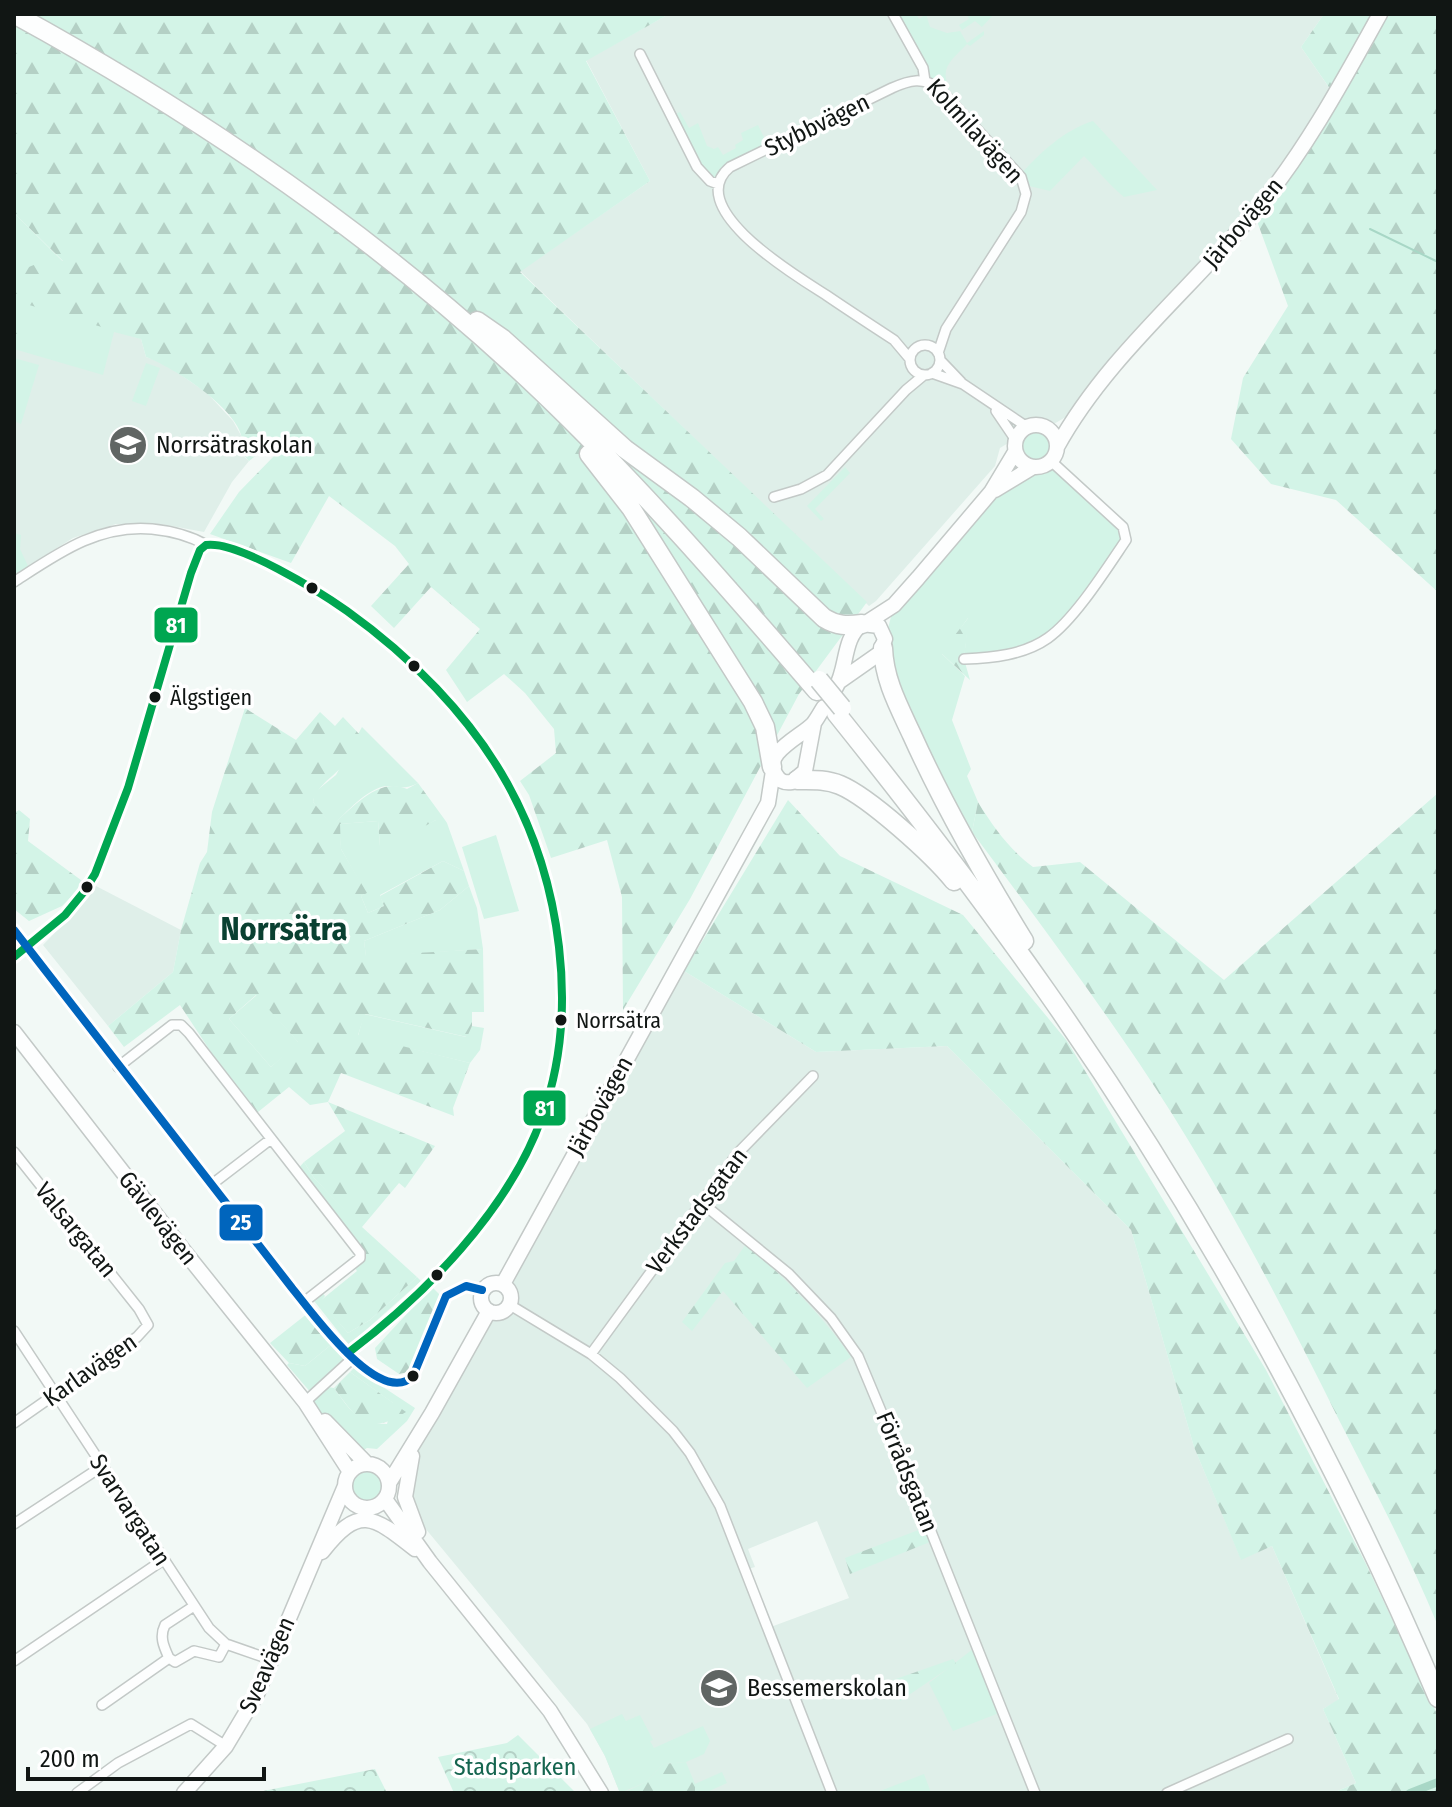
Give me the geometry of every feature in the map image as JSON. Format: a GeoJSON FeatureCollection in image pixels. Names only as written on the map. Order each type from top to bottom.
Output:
{"type":"FeatureCollection","features":[{"type":"Feature","properties":{"kind":"highway"},"geometry":{"type":"LineString","coordinates":[[14,14],[126,76],[206,126],[299,190],[390,260],[541,391],[831,696]]}},
{"type":"Feature","properties":{"kind":"highway"},"geometry":{"type":"LineString","coordinates":[[35,14],[115,58],[228,130],[395,253],[470,316],[629,468],[831,696],[989,896],[1146,1141],[1239,1298],[1321,1450],[1384,1577],[1438,1698]]}},
{"type":"Feature","properties":{"kind":"highway"},"geometry":{"type":"LineString","coordinates":[[470,316],[503,339],[625,449],[739,537],[824,618],[846,626],[864,623]]}},
{"type":"Feature","properties":{"kind":"highway"},"geometry":{"type":"LineString","coordinates":[[541,391],[631,508],[748,694],[765,727],[773,769]]}},
{"type":"Feature","properties":{"kind":"highway"},"geometry":{"type":"LineString","coordinates":[[884,644],[886,677],[927,769],[1052,993],[1153,1137],[1246,1294],[1321,1433],[1391,1574],[1438,1679]]}},
{"type":"Feature","properties":{"kind":"highway"},"geometry":{"type":"LineString","coordinates":[[794,781],[819,780],[839,784],[918,844],[944,868],[1052,993]]}},
{"type":"Feature","properties":{"kind":"main road","name":"Järbovägen"},"geometry":{"type":"LineString","coordinates":[[1057,447],[1076,411],[1109,371],[1205,270],[1275,187],[1328,109],[1380,14]]}},
{"type":"Feature","properties":{"kind":"main road","name":"Järbovägen"},"geometry":{"type":"LineString","coordinates":[[1047,428],[1076,411]]}},
{"type":"Feature","properties":{"kind":"main road"},"geometry":{"type":"LineString","coordinates":[[864,623],[894,605],[991,492],[1015,445],[1027,427],[1040,425],[1047,428],[1055,438],[1057,447],[1051,461],[1039,468],[1021,462],[1015,445]]}},
{"type":"Feature","properties":{"kind":"main road"},"geometry":{"type":"LineString","coordinates":[[991,492],[1033,467]]}},
{"type":"Feature","properties":{"kind":"main road"},"geometry":{"type":"LineString","coordinates":[[884,644],[894,605]]}},
{"type":"Feature","properties":{"kind":"main road","name":"Järbovägen"},"geometry":{"type":"LineString","coordinates":[[503,1284],[768,803],[778,752],[814,723],[831,696],[851,634],[864,623]]}},
{"type":"Feature","properties":{"kind":"main road"},"geometry":{"type":"LineString","coordinates":[[864,623],[879,626],[884,644]]}},
{"type":"Feature","properties":{"kind":"main road","name":"Järbovägen"},"geometry":{"type":"LineString","coordinates":[[831,696],[874,658],[884,644]]}},
{"type":"Feature","properties":{"kind":"main road","name":"Järbovägen"},"geometry":{"type":"LineString","coordinates":[[768,803],[805,771],[814,723]]}},
{"type":"Feature","properties":{"kind":"main road"},"geometry":{"type":"LineString","coordinates":[[773,769],[781,780],[794,781]]}},
{"type":"Feature","properties":{"kind":"main road","name":"Gävlevägen"},"geometry":{"type":"LineString","coordinates":[[14,1032],[305,1402],[366,1463],[381,1468]]}},
{"type":"Feature","properties":{"kind":"main road"},"geometry":{"type":"LineString","coordinates":[[492,1283],[503,1284],[511,1294],[510,1305],[501,1312],[489,1311],[481,1302],[482,1290],[492,1283]]}},
{"type":"Feature","properties":{"kind":"main road"},"geometry":{"type":"LineString","coordinates":[[360,1505],[376,1506],[385,1499],[389,1483],[489,1311]]}},
{"type":"Feature","properties":{"kind":"main road","name":"Gävlevägen"},"geometry":{"type":"LineString","coordinates":[[305,1402],[360,1505],[379,1513],[430,1562]]}},
{"type":"Feature","properties":{"kind":"main road"},"geometry":{"type":"LineString","coordinates":[[389,1483],[381,1468],[416,1439]]}},
{"type":"Feature","properties":{"kind":"main road"},"geometry":{"type":"LineString","coordinates":[[416,1439],[405,1483],[405,1497],[430,1562]]}},
{"type":"Feature","properties":{"kind":"main road"},"geometry":{"type":"LineString","coordinates":[[348,1479],[366,1463]]}},
{"type":"Feature","properties":{"kind":"main road","name":"Sveavägen"},"geometry":{"type":"LineString","coordinates":[[184,1793],[226,1746],[257,1694],[348,1479]]}},
{"type":"Feature","properties":{"kind":"main road","name":"Gävlevägen"},"geometry":{"type":"LineString","coordinates":[[385,1499],[430,1562],[550,1711],[601,1793]]}},
{"type":"Feature","properties":{"kind":"main road","name":"Sveavägen"},"geometry":{"type":"LineString","coordinates":[[309,1567],[360,1505]]}},
{"type":"Feature","properties":{"kind":"main road"},"geometry":{"type":"LineString","coordinates":[[309,1567],[339,1531],[352,1522],[363,1520],[386,1528],[430,1562]]}},
{"type":"Feature","properties":{"kind":"street","name":"Kolmilavägen"},"geometry":{"type":"LineString","coordinates":[[893,14],[923,68],[925,81],[939,88],[1008,161],[1020,175],[1026,191],[1021,212],[946,329],[939,356]]}},
{"type":"Feature","properties":{"kind":"street"},"geometry":{"type":"LineString","coordinates":[[640,54],[697,167],[710,181],[718,184],[718,194],[725,208],[757,248],[894,340],[917,373],[963,384]]}},
{"type":"Feature","properties":{"kind":"street","name":"Stybbvägen"},"geometry":{"type":"LineString","coordinates":[[718,184],[722,174],[730,167],[906,82],[925,81]]}},
{"type":"Feature","properties":{"kind":"street","name":"Kolmilavägen"},"geometry":{"type":"LineString","coordinates":[[922,346],[946,329]]}},
{"type":"Feature","properties":{"kind":"street"},"geometry":{"type":"LineString","coordinates":[[894,340],[933,347],[963,384],[1027,427]]}},
{"type":"Feature","properties":{"kind":"street"},"geometry":{"type":"LineString","coordinates":[[906,390],[911,363],[922,346]]}},
{"type":"Feature","properties":{"kind":"street"},"geometry":{"type":"LineString","coordinates":[[774,497],[801,489],[827,475],[906,390],[938,368],[939,356]]}},
{"type":"Feature","properties":{"kind":"street"},"geometry":{"type":"LineString","coordinates":[[989,402],[1015,445]]}},
{"type":"Feature","properties":{"kind":"street"},"geometry":{"type":"LineString","coordinates":[[964,659],[1013,653],[1048,638],[1062,626],[1126,540],[1123,527],[1051,461]]}},
{"type":"Feature","properties":{"kind":"street"},"geometry":{"type":"LineString","coordinates":[[14,582],[75,543],[115,530],[163,530],[191,536],[203,548]]}},
{"type":"Feature","properties":{"kind":"street"},"geometry":{"type":"LineString","coordinates":[[203,548],[221,546],[264,562],[335,602],[373,629],[437,689],[479,741],[509,787],[524,818],[541,867],[556,932],[561,992],[559,1043],[553,1081],[536,1133],[505,1190],[458,1251],[426,1286],[305,1402]]}},
{"type":"Feature","properties":{"kind":"street"},"geometry":{"type":"LineString","coordinates":[[14,957],[65,915],[95,874],[128,788],[170,641],[203,548]]}},
{"type":"Feature","properties":{"kind":"street"},"geometry":{"type":"LineString","coordinates":[[14,930],[211,1185],[350,1356],[385,1382],[400,1385],[407,1382],[413,1376],[446,1296],[466,1286],[482,1290]]}},
{"type":"Feature","properties":{"kind":"street"},"geometry":{"type":"LineString","coordinates":[[118,1067],[172,1025],[181,1025],[360,1253],[360,1258],[304,1302]]}},
{"type":"Feature","properties":{"kind":"street","name":"Verkstadsgatan"},"geometry":{"type":"LineString","coordinates":[[591,1354],[737,1154],[813,1076]]}},
{"type":"Feature","properties":{"kind":"street"},"geometry":{"type":"LineString","coordinates":[[211,1185],[271,1139]]}},
{"type":"Feature","properties":{"kind":"street","name":"Valsargatan"},"geometry":{"type":"LineString","coordinates":[[14,1152],[139,1309]]}},
{"type":"Feature","properties":{"kind":"street","name":"Förrådsgatan"},"geometry":{"type":"LineString","coordinates":[[702,1203],[789,1274],[831,1318],[858,1356],[1035,1793]]}},
{"type":"Feature","properties":{"kind":"street"},"geometry":{"type":"LineString","coordinates":[[510,1305],[591,1354],[625,1383],[673,1431],[707,1481],[722,1510],[832,1793]]}},
{"type":"Feature","properties":{"kind":"street","name":"Karlavägen"},"geometry":{"type":"LineString","coordinates":[[14,1423],[145,1331],[147,1321],[139,1309]]}},
{"type":"Feature","properties":{"kind":"street","name":"Svarvargatan"},"geometry":{"type":"LineString","coordinates":[[14,1331],[209,1628],[226,1644],[272,1660]]}},
{"type":"Feature","properties":{"kind":"street"},"geometry":{"type":"LineString","coordinates":[[14,1524],[101,1467]]}},
{"type":"Feature","properties":{"kind":"street"},"geometry":{"type":"LineString","coordinates":[[14,1661],[163,1560]]}},
{"type":"Feature","properties":{"kind":"street"},"geometry":{"type":"LineString","coordinates":[[194,1606],[165,1625],[162,1640],[169,1658],[175,1662],[194,1651],[219,1657],[226,1644]]}},
{"type":"Feature","properties":{"kind":"street"},"geometry":{"type":"LineString","coordinates":[[102,1705],[169,1658]]}},
{"type":"Feature","properties":{"kind":"street"},"geometry":{"type":"LineString","coordinates":[[77,1793],[118,1763],[191,1724],[226,1746]]}},
{"type":"Feature","properties":{"kind":"street"},"geometry":{"type":"LineString","coordinates":[[1167,1793],[1288,1739]]}},
{"type":"Feature","properties":{"kind":"shaded area"},"geometry":{"type":"Polygon","coordinates":[[[669,14],[1324,14],[1301,47],[1330,89],[1275,187],[1076,411],[1047,428],[1027,427],[1000,448],[995,466],[869,606],[520,271],[650,181],[586,60],[669,14]]]}},
{"type":"Feature","properties":{"kind":"shaded area","name":"Norrsätraskolan"},"geometry":{"type":"Polygon","coordinates":[[[26,304],[141,339],[146,357],[165,364],[207,393],[233,421],[243,439],[242,455],[249,461],[232,482],[204,532],[161,524],[116,524],[73,538],[14,575],[14,346],[26,304]]]}},
{"type":"Feature","properties":{"kind":"shaded area"},"geometry":{"type":"Polygon","coordinates":[[[94,885],[181,930],[173,972],[108,1026],[43,945],[76,911],[94,885]]]}},
{"type":"Feature","properties":{"kind":"shaded area"},"geometry":{"type":"Polygon","coordinates":[[[684,971],[816,1052],[947,1046],[1131,1230],[1194,1447],[1241,1559],[1272,1546],[1339,1700],[1323,1709],[1356,1783],[1333,1793],[620,1793],[605,1756],[587,1724],[425,1528],[412,1494],[416,1439],[493,1313],[507,1308],[511,1299],[507,1287],[684,971]],[[817,1521],[748,1549],[755,1567],[745,1570],[768,1628],[849,1598],[817,1521]]]}},
{"type":"Feature","properties":{"kind":"green space"},"geometry":{"type":"Polygon","coordinates":[[[14,14],[669,14],[586,61],[650,181],[520,272],[867,602],[799,694],[690,899],[623,1010],[622,897],[607,840],[551,858],[529,795],[520,781],[556,753],[554,729],[525,693],[504,674],[467,702],[446,670],[480,629],[431,587],[394,628],[371,606],[409,564],[395,546],[329,496],[291,563],[210,534],[239,492],[276,454],[271,444],[249,461],[240,451],[242,438],[228,414],[187,379],[146,357],[141,339],[26,304],[14,346],[14,273],[46,260],[63,261],[14,213],[14,14]]]}},
{"type":"Feature","properties":{"kind":"green space"},"geometry":{"type":"Polygon","coordinates":[[[893,14],[916,14],[919,19],[926,14],[930,27],[947,33],[960,31],[967,43],[984,31],[984,35],[970,46],[967,44],[952,59],[946,69],[950,88],[944,93],[925,81],[893,14]]]}},
{"type":"Feature","properties":{"kind":"green space"},"geometry":{"type":"Polygon","coordinates":[[[967,14],[994,14],[982,27],[975,21],[962,30],[959,25],[969,19],[967,14]]]}},
{"type":"Feature","properties":{"kind":"green space"},"geometry":{"type":"Polygon","coordinates":[[[1324,14],[1438,14],[1438,592],[1336,500],[1271,484],[1231,439],[1243,378],[1288,306],[1254,213],[1335,96],[1301,47],[1324,14]]]}},
{"type":"Feature","properties":{"kind":"green space"},"geometry":{"type":"Polygon","coordinates":[[[680,112],[689,128],[698,123],[707,146],[718,147],[723,155],[743,140],[741,133],[758,125],[769,148],[710,181],[671,116],[680,112]]]}},
{"type":"Feature","properties":{"kind":"green space"},"geometry":{"type":"Polygon","coordinates":[[[1093,121],[1157,190],[1124,197],[1084,156],[1050,191],[1025,185],[1020,175],[1053,143],[1093,121]]]}},
{"type":"Feature","properties":{"kind":"green space"},"geometry":{"type":"Polygon","coordinates":[[[14,213],[141,339],[114,332],[103,375],[14,349],[14,213]]]}},
{"type":"Feature","properties":{"kind":"green space"},"geometry":{"type":"Polygon","coordinates":[[[14,358],[39,365],[21,424],[14,421],[14,358]]]}},
{"type":"Feature","properties":{"kind":"green space"},"geometry":{"type":"Polygon","coordinates":[[[146,363],[160,368],[146,406],[132,401],[146,363]]]}},
{"type":"Feature","properties":{"kind":"green space"},"geometry":{"type":"Polygon","coordinates":[[[1036,432],[1046,436],[1050,446],[1046,456],[1036,460],[1026,456],[1022,446],[1026,436],[1036,432]]]}},
{"type":"Feature","properties":{"kind":"green space"},"geometry":{"type":"Polygon","coordinates":[[[1051,461],[1123,527],[1126,540],[1062,626],[1013,653],[964,659],[968,618],[942,654],[965,676],[952,720],[971,769],[967,776],[978,802],[972,832],[964,838],[883,648],[894,605],[909,599],[949,553],[991,492],[1051,461]]]}},
{"type":"Feature","properties":{"kind":"green space"},"geometry":{"type":"Polygon","coordinates":[[[845,467],[850,473],[815,509],[824,519],[821,521],[807,506],[845,467]]]}},
{"type":"Feature","properties":{"kind":"green space"},"geometry":{"type":"Polygon","coordinates":[[[14,533],[21,535],[20,549],[28,566],[14,575],[14,533]]]}},
{"type":"Feature","properties":{"kind":"green space"},"geometry":{"type":"Polygon","coordinates":[[[969,617],[964,659],[970,680],[941,653],[969,617]]]}},
{"type":"Feature","properties":{"kind":"green space"},"geometry":{"type":"Polygon","coordinates":[[[245,708],[296,740],[320,712],[335,726],[343,717],[360,735],[350,757],[321,787],[313,802],[332,825],[376,790],[396,786],[407,789],[418,783],[445,820],[436,820],[387,847],[380,846],[378,821],[340,824],[341,849],[367,893],[361,896],[368,913],[384,906],[380,896],[443,861],[464,871],[469,886],[440,910],[364,941],[366,956],[483,949],[484,1012],[472,1012],[472,1026],[467,1037],[365,1014],[358,1035],[470,1063],[453,1108],[454,1116],[341,1073],[328,1102],[310,1105],[289,1087],[253,1116],[180,1005],[124,1047],[108,1026],[173,972],[181,930],[200,863],[207,852],[212,812],[245,708]],[[256,995],[229,1019],[271,1067],[298,1042],[256,995]]]}},
{"type":"Feature","properties":{"kind":"green space"},"geometry":{"type":"Polygon","coordinates":[[[362,727],[418,783],[405,787],[386,786],[371,792],[332,826],[313,802],[315,792],[336,775],[362,727]]]}},
{"type":"Feature","properties":{"kind":"green space"},"geometry":{"type":"Polygon","coordinates":[[[1438,793],[1438,1626],[1377,1495],[1220,1193],[1139,1063],[972,832],[978,802],[1002,838],[1033,867],[1080,862],[1224,980],[1438,793]]]}},
{"type":"Feature","properties":{"kind":"green space"},"geometry":{"type":"Polygon","coordinates":[[[788,800],[840,856],[963,915],[1067,1041],[1266,1370],[1366,1564],[1438,1716],[1438,1793],[1333,1793],[1356,1783],[1323,1709],[1339,1699],[1272,1546],[1241,1560],[1194,1447],[1131,1230],[947,1046],[816,1052],[684,971],[788,800]]]}},
{"type":"Feature","properties":{"kind":"green space"},"geometry":{"type":"Polygon","coordinates":[[[19,810],[30,819],[28,841],[85,883],[62,906],[29,921],[14,909],[14,813],[19,810]]]}},
{"type":"Feature","properties":{"kind":"green space"},"geometry":{"type":"Polygon","coordinates":[[[436,820],[447,823],[464,871],[443,861],[380,895],[384,906],[368,913],[361,896],[366,893],[341,849],[339,824],[378,821],[380,846],[436,820]]]}},
{"type":"Feature","properties":{"kind":"green space"},"geometry":{"type":"Polygon","coordinates":[[[496,835],[519,911],[484,919],[462,847],[496,835]]]}},
{"type":"Feature","properties":{"kind":"green space"},"geometry":{"type":"Polygon","coordinates":[[[469,886],[477,908],[483,949],[366,957],[364,941],[440,910],[469,886]]]}},
{"type":"Feature","properties":{"kind":"green space"},"geometry":{"type":"Polygon","coordinates":[[[257,995],[299,1043],[271,1067],[229,1019],[257,995]]]}},
{"type":"Feature","properties":{"kind":"green space"},"geometry":{"type":"Polygon","coordinates":[[[364,1014],[466,1037],[472,1026],[484,1028],[480,1050],[470,1063],[358,1036],[364,1014]]]}},
{"type":"Feature","properties":{"kind":"green space"},"geometry":{"type":"Polygon","coordinates":[[[328,1102],[435,1146],[405,1188],[399,1183],[362,1227],[417,1277],[370,1320],[348,1333],[320,1301],[357,1271],[352,1264],[360,1258],[340,1227],[350,1216],[314,1178],[304,1162],[345,1131],[328,1102]]]}},
{"type":"Feature","properties":{"kind":"green space"},"geometry":{"type":"Polygon","coordinates":[[[304,1162],[314,1178],[351,1216],[340,1227],[296,1171],[304,1162]]]}},
{"type":"Feature","properties":{"kind":"green space"},"geometry":{"type":"Polygon","coordinates":[[[746,1244],[802,1298],[851,1357],[807,1388],[723,1291],[692,1331],[682,1322],[725,1263],[734,1261],[746,1244]]]}},
{"type":"Feature","properties":{"kind":"green space"},"geometry":{"type":"Polygon","coordinates":[[[417,1277],[421,1281],[349,1345],[311,1297],[320,1290],[325,1296],[321,1301],[348,1333],[370,1320],[417,1277]]]}},
{"type":"Feature","properties":{"kind":"green space"},"geometry":{"type":"Polygon","coordinates":[[[432,1287],[440,1295],[416,1359],[408,1372],[399,1374],[377,1359],[375,1348],[432,1287]]]}},
{"type":"Feature","properties":{"kind":"green space"},"geometry":{"type":"Polygon","coordinates":[[[308,1313],[332,1344],[305,1366],[289,1363],[270,1343],[308,1313]]]}},
{"type":"Feature","properties":{"kind":"green space"},"geometry":{"type":"Polygon","coordinates":[[[332,1344],[348,1363],[322,1387],[325,1390],[334,1388],[355,1414],[368,1421],[387,1424],[393,1403],[350,1372],[354,1368],[415,1408],[407,1421],[377,1449],[367,1448],[359,1453],[305,1402],[312,1394],[287,1365],[305,1366],[332,1344]]]}},
{"type":"Feature","properties":{"kind":"green space"},"geometry":{"type":"Polygon","coordinates":[[[350,1372],[406,1412],[372,1424],[357,1416],[334,1388],[350,1372]]]}},
{"type":"Feature","properties":{"kind":"green space"},"geometry":{"type":"Polygon","coordinates":[[[367,1464],[382,1471],[389,1486],[382,1501],[367,1508],[352,1501],[345,1486],[352,1471],[367,1464]]]}},
{"type":"Feature","properties":{"kind":"green space"},"geometry":{"type":"Polygon","coordinates":[[[929,1526],[935,1540],[850,1574],[845,1558],[929,1526]]]}},
{"type":"Feature","properties":{"kind":"green space"},"geometry":{"type":"Polygon","coordinates":[[[973,1649],[999,1713],[953,1731],[929,1683],[973,1649]]]}},
{"type":"Feature","properties":{"kind":"green space"},"geometry":{"type":"Polygon","coordinates":[[[953,1659],[956,1663],[900,1701],[893,1680],[953,1659]]]}},
{"type":"Feature","properties":{"kind":"green space"},"geometry":{"type":"Polygon","coordinates":[[[622,1714],[626,1721],[640,1715],[654,1748],[703,1726],[710,1741],[704,1754],[686,1762],[663,1764],[646,1782],[620,1793],[590,1729],[622,1714]]]}},
{"type":"Feature","properties":{"kind":"green space","name":"Stadsparken"},"geometry":{"type":"Polygon","coordinates":[[[518,1735],[576,1793],[454,1793],[438,1757],[507,1743],[518,1735]]]}},
{"type":"Feature","properties":{"kind":"green space"},"geometry":{"type":"Polygon","coordinates":[[[686,1762],[695,1784],[695,1793],[623,1793],[646,1782],[663,1764],[686,1762]]]}},
{"type":"Feature","properties":{"kind":"green space","name":"Stadsparken"},"geometry":{"type":"Polygon","coordinates":[[[375,1769],[387,1793],[250,1793],[263,1791],[375,1769]]]}},
{"type":"Feature","properties":{"kind":"green space"},"geometry":{"type":"Polygon","coordinates":[[[722,1772],[727,1783],[705,1793],[695,1793],[695,1784],[722,1772]]]}},
{"type":"Feature","properties":{"kind":"green space"},"geometry":{"type":"Polygon","coordinates":[[[924,1774],[931,1793],[875,1793],[924,1774]]]}},
{"type":"Feature","properties":{"kind":"waterway"},"geometry":{"type":"LineString","coordinates":[[1370,229],[1438,262]]}},
{"type":"Feature","properties":{"kind":"waterway"},"geometry":{"type":"LineString","coordinates":[[1410,1793],[1438,1782]]}},
{"type":"Feature","properties":{"kind":"transit line","name":"81"},"geometry":{"type":"LineString","coordinates":[[14,957],[65,915],[95,874],[128,788],[191,573],[200,550],[206,545],[220,546],[257,559],[299,580],[334,603],[393,647],[456,711],[507,783],[541,861],[559,947],[562,991],[554,1076],[542,1117],[527,1151],[509,1185],[486,1217],[435,1277],[348,1353]]}},
{"type":"Feature","properties":{"kind":"transit line","name":"25"},"geometry":{"type":"LineString","coordinates":[[14,930],[314,1316],[365,1369],[399,1383],[413,1376],[446,1296],[466,1286],[482,1290]]}},
{"type":"Feature","properties":{"kind":"place","name":"Norrsätraskolan"},"geometry":{"type":"Point","coordinates":[128,445]}},
{"type":"Feature","properties":{"kind":"place","name":"Älgstigen"},"geometry":{"type":"Point","coordinates":[155,697]}},
{"type":"Feature","properties":{"kind":"place","name":"Norrsätra"},"geometry":{"type":"Point","coordinates":[561,1020]}},
{"type":"Feature","properties":{"kind":"place","name":"Bessemerskolan"},"geometry":{"type":"Point","coordinates":[719,1688]}},
{"type":"Feature","properties":{"kind":"district","name":"Norrsätra"},"geometry":{"type":"Point","coordinates":[284,929]}}]}
